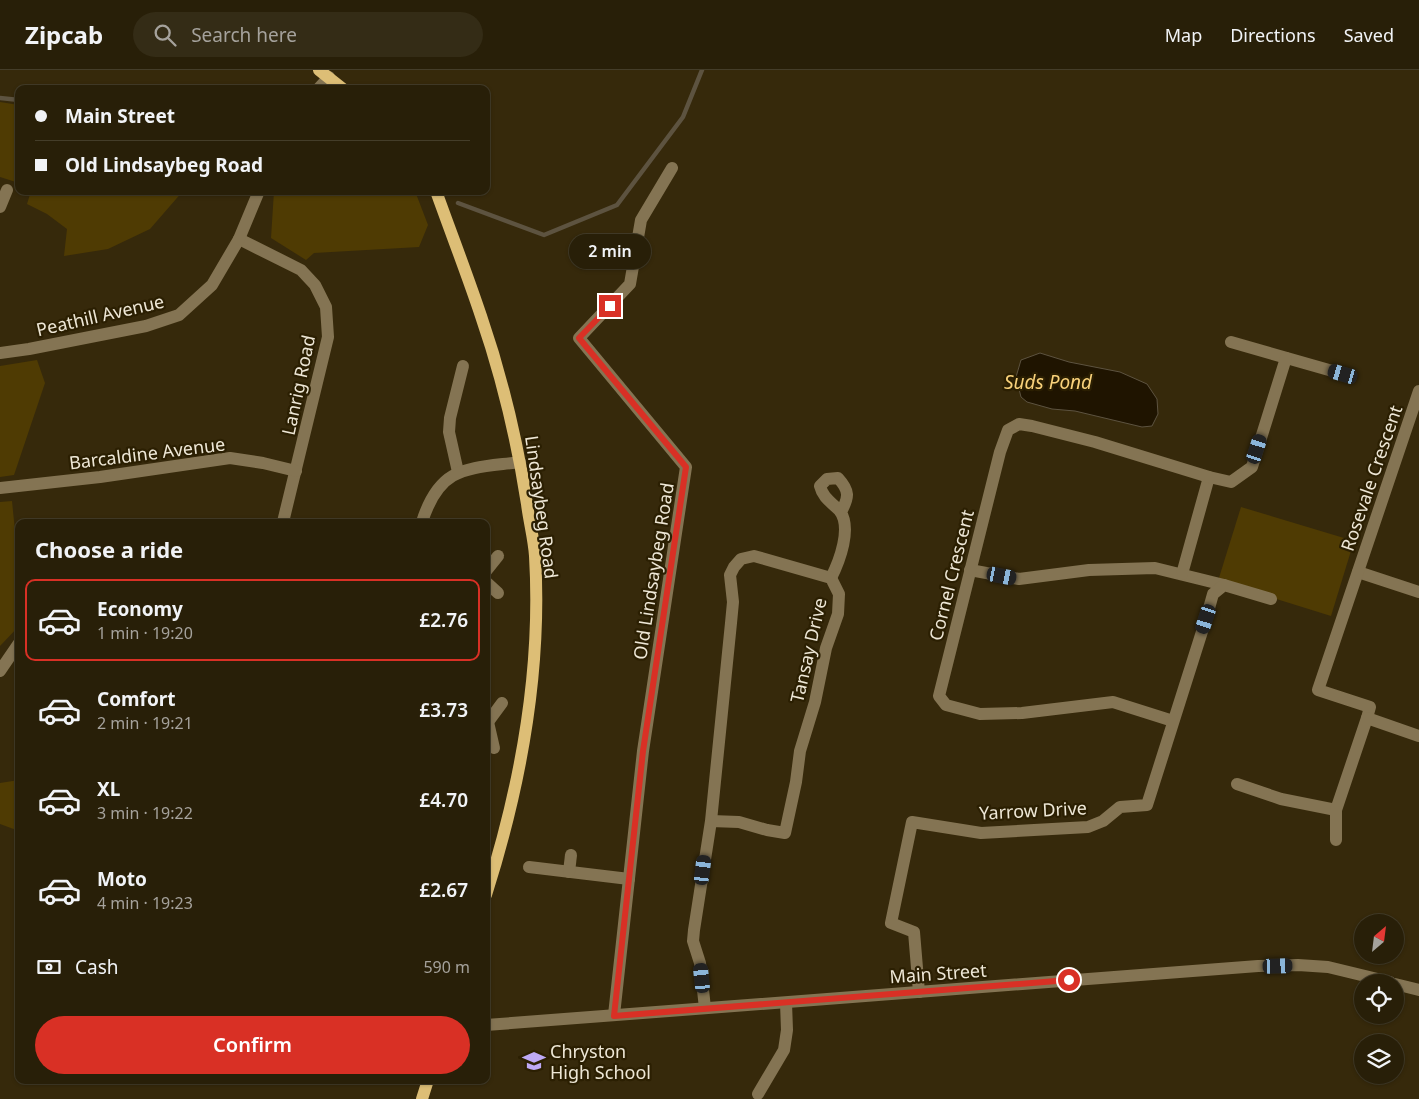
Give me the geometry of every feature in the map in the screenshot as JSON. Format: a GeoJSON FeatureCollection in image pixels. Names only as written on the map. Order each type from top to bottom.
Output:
{"type":"FeatureCollection","features":[{"type":"Feature","properties":{"kind":"main road"},"geometry":{"type":"LineString","coordinates":[[324,74],[339,85]]}},
{"type":"Feature","properties":{"kind":"main road","name":"Lindsaybeg Road"},"geometry":{"type":"LineString","coordinates":[[437,195],[482,318],[502,382],[520,462],[535,554],[536,608],[531,702],[520,766],[503,842],[490,883]]}},
{"type":"Feature","properties":{"kind":"main road"},"geometry":{"type":"LineString","coordinates":[[422,1099],[427,1084]]}},
{"type":"Feature","properties":{"kind":"street","name":"Old Lindsaybeg Road"},"geometry":{"type":"LineString","coordinates":[[614,1016],[643,751],[686,467],[579,338],[630,284],[641,220],[672,168]]}},
{"type":"Feature","properties":{"kind":"street"},"geometry":{"type":"LineString","coordinates":[[0,207],[7,190]]}},
{"type":"Feature","properties":{"kind":"street","name":"Peathill Avenue"},"geometry":{"type":"LineString","coordinates":[[0,353],[146,326],[179,315],[212,285],[239,239],[257,195]]}},
{"type":"Feature","properties":{"kind":"street","name":"Lanrig Road"},"geometry":{"type":"LineString","coordinates":[[239,239],[301,270],[314,285],[326,307],[328,337],[284,519]]}},
{"type":"Feature","properties":{"kind":"street"},"geometry":{"type":"LineString","coordinates":[[1231,342],[1343,374]]}},
{"type":"Feature","properties":{"kind":"street","name":"Cornel Crescent"},"geometry":{"type":"LineString","coordinates":[[1173,721],[1113,702],[1022,713],[980,714],[946,705],[939,696],[1000,452],[1008,430],[1019,424],[1095,442],[1231,482],[1252,467],[1286,358]]}},
{"type":"Feature","properties":{"kind":"street"},"geometry":{"type":"LineString","coordinates":[[458,472],[449,432],[450,418],[463,366]]}},
{"type":"Feature","properties":{"kind":"street","name":"Rosevale Crescent"},"geometry":{"type":"LineString","coordinates":[[1419,391],[1358,572],[1419,592]]}},
{"type":"Feature","properties":{"kind":"street","name":"Barcaldine Avenue"},"geometry":{"type":"LineString","coordinates":[[0,488],[100,477],[230,458],[262,463],[296,472]]}},
{"type":"Feature","properties":{"kind":"street"},"geometry":{"type":"LineString","coordinates":[[423,519],[428,502],[438,487],[458,472],[520,462]]}},
{"type":"Feature","properties":{"kind":"street"},"geometry":{"type":"LineString","coordinates":[[1182,574],[1209,477]]}},
{"type":"Feature","properties":{"kind":"street"},"geometry":{"type":"LineString","coordinates":[[831,578],[844,548],[844,525],[841,512]]}},
{"type":"Feature","properties":{"kind":"street"},"geometry":{"type":"LineString","coordinates":[[490,566],[498,556]]}},
{"type":"Feature","properties":{"kind":"street","name":"Tansay Drive"},"geometry":{"type":"LineString","coordinates":[[705,1008],[700,963],[694,941],[694,930],[711,821],[733,602],[730,576],[734,567],[741,560],[754,556],[831,578],[839,594],[838,614],[826,648],[815,702],[800,751],[796,782],[785,833],[739,822],[711,821]]}},
{"type":"Feature","properties":{"kind":"street"},"geometry":{"type":"LineString","coordinates":[[970,570],[1019,579],[1089,570],[1155,568],[1224,585],[1270,599]]}},
{"type":"Feature","properties":{"kind":"street"},"geometry":{"type":"LineString","coordinates":[[1336,840],[1336,810],[1370,707],[1318,690],[1358,572]]}},
{"type":"Feature","properties":{"kind":"street","name":"Yarrow Drive"},"geometry":{"type":"LineString","coordinates":[[918,992],[914,932],[890,923],[912,822],[981,833],[1088,827],[1104,821],[1120,807],[1146,805],[1213,594],[1224,585]]}},
{"type":"Feature","properties":{"kind":"street"},"geometry":{"type":"LineString","coordinates":[[490,586],[498,594]]}},
{"type":"Feature","properties":{"kind":"street"},"geometry":{"type":"LineString","coordinates":[[0,671],[15,650]]}},
{"type":"Feature","properties":{"kind":"street"},"geometry":{"type":"LineString","coordinates":[[490,718],[502,703]]}},
{"type":"Feature","properties":{"kind":"street"},"geometry":{"type":"LineString","coordinates":[[1366,718],[1419,736]]}},
{"type":"Feature","properties":{"kind":"street"},"geometry":{"type":"LineString","coordinates":[[490,733],[494,748]]}},
{"type":"Feature","properties":{"kind":"street"},"geometry":{"type":"LineString","coordinates":[[1237,784],[1281,799],[1336,810]]}},
{"type":"Feature","properties":{"kind":"street"},"geometry":{"type":"LineString","coordinates":[[569,872],[571,855]]}},
{"type":"Feature","properties":{"kind":"street"},"geometry":{"type":"LineString","coordinates":[[529,867],[629,879]]}},
{"type":"Feature","properties":{"kind":"street","name":"Main Street"},"geometry":{"type":"LineString","coordinates":[[490,1025],[1258,966],[1298,965],[1328,967],[1357,974]]}},
{"type":"Feature","properties":{"kind":"street"},"geometry":{"type":"LineString","coordinates":[[1404,986],[1419,990]]}},
{"type":"Feature","properties":{"kind":"street"},"geometry":{"type":"LineString","coordinates":[[758,1094],[784,1050],[787,1030],[786,1003]]}},
{"type":"Feature","properties":{"kind":"shaded area"},"geometry":{"type":"Polygon","coordinates":[[[0,102],[15,104],[15,182],[0,177],[0,102]]]}},
{"type":"Feature","properties":{"kind":"shaded area"},"geometry":{"type":"Polygon","coordinates":[[[30,195],[180,195],[150,229],[108,249],[64,256],[67,229],[47,214],[27,204],[30,195]]]}},
{"type":"Feature","properties":{"kind":"shaded area"},"geometry":{"type":"Polygon","coordinates":[[[274,195],[417,195],[428,225],[419,247],[314,253],[306,260],[271,238],[274,195]]]}},
{"type":"Feature","properties":{"kind":"shaded area"},"geometry":{"type":"Polygon","coordinates":[[[37,360],[45,383],[14,475],[0,477],[0,366],[37,360]]]}},
{"type":"Feature","properties":{"kind":"shaded area"},"geometry":{"type":"Polygon","coordinates":[[[12,501],[15,531],[15,630],[0,646],[0,502],[12,501]]]}},
{"type":"Feature","properties":{"kind":"shaded area"},"geometry":{"type":"Polygon","coordinates":[[[1241,507],[1354,541],[1331,616],[1218,581],[1241,507]]]}},
{"type":"Feature","properties":{"kind":"shaded area"},"geometry":{"type":"Polygon","coordinates":[[[15,781],[15,830],[0,824],[0,783],[15,781]]]}},
{"type":"Feature","properties":{"kind":"water","name":"Suds Pond"},"geometry":{"type":"Polygon","coordinates":[[[1040,353],[1069,362],[1120,372],[1147,384],[1157,399],[1158,414],[1152,426],[1142,427],[1075,411],[1052,409],[1027,402],[1021,397],[1016,377],[1021,360],[1040,353]]]}},
{"type":"Feature","properties":{"kind":"waterway"},"geometry":{"type":"LineString","coordinates":[[458,203],[544,235],[617,205],[683,117],[702,70]]}},
{"type":"Feature","properties":{"kind":"waterway"},"geometry":{"type":"LineString","coordinates":[[0,98],[15,100]]}},
{"type":"Feature","properties":{"kind":"place","name":"Chryston High School"},"geometry":{"type":"Point","coordinates":[534,1061]}},
{"type":"Feature","properties":{"kind":"route"},"geometry":{"type":"LineString","coordinates":[[610,306],[579,338],[686,467],[643,751],[614,1016],[1069,980]]}}]}
